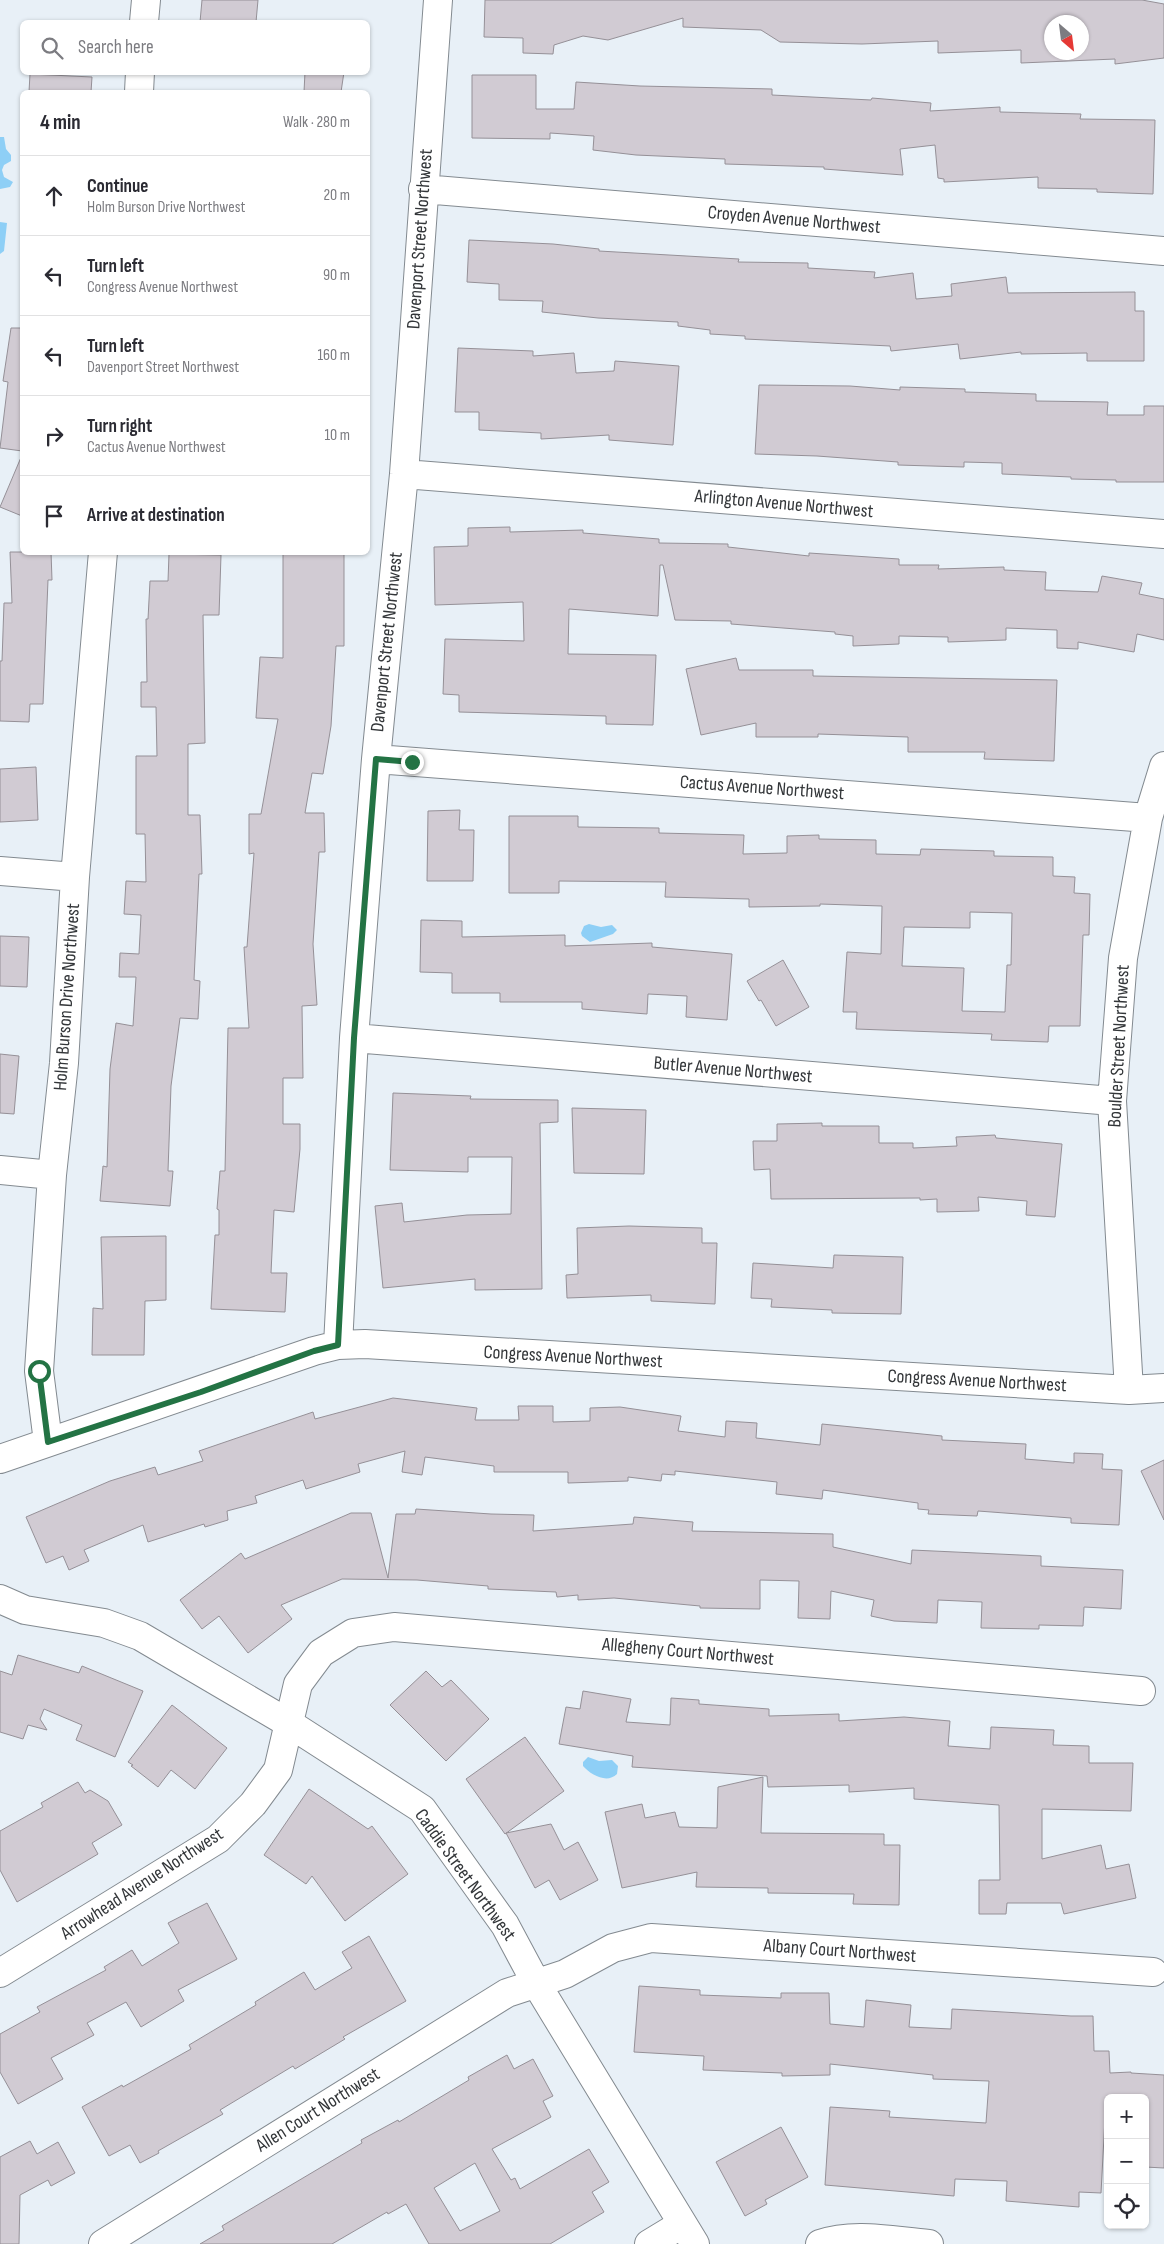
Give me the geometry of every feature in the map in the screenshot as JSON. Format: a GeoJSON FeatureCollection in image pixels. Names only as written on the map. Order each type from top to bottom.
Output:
{"type":"FeatureCollection","features":[{"type":"Feature","properties":{"kind":"street"},"geometry":{"type":"LineString","coordinates":[[144,20],[146,0]]}},
{"type":"Feature","properties":{"kind":"street","name":"Davenport Street Northwest"},"geometry":{"type":"LineString","coordinates":[[338,1345],[354,1038],[376,759],[404,474],[438,0]]}},
{"type":"Feature","properties":{"kind":"street"},"geometry":{"type":"LineString","coordinates":[[139,90],[140,75]]}},
{"type":"Feature","properties":{"kind":"street","name":"Croyden Avenue Northwest"},"geometry":{"type":"LineString","coordinates":[[423,189],[1164,251]]}},
{"type":"Feature","properties":{"kind":"street","name":"Arlington Avenue Northwest"},"geometry":{"type":"LineString","coordinates":[[404,474],[1164,534]]}},
{"type":"Feature","properties":{"kind":"street","name":"Holm Burson Drive Northwest"},"geometry":{"type":"LineString","coordinates":[[48,1442],[39,1371],[52,1175],[64,1063],[75,877],[102,555]]}},
{"type":"Feature","properties":{"kind":"street","name":"Cactus Avenue Northwest"},"geometry":{"type":"LineString","coordinates":[[376,759],[1148,818]]}},
{"type":"Feature","properties":{"kind":"street","name":"Boulder Street Northwest"},"geometry":{"type":"LineString","coordinates":[[1129,1390],[1112,1101],[1123,958],[1148,818],[1164,766]]}},
{"type":"Feature","properties":{"kind":"street"},"geometry":{"type":"LineString","coordinates":[[0,871],[75,877]]}},
{"type":"Feature","properties":{"kind":"street","name":"Butler Avenue Northwest"},"geometry":{"type":"LineString","coordinates":[[354,1038],[1112,1101]]}},
{"type":"Feature","properties":{"kind":"street"},"geometry":{"type":"LineString","coordinates":[[0,1170],[52,1175]]}},
{"type":"Feature","properties":{"kind":"street","name":"Congress Avenue Northwest"},"geometry":{"type":"LineString","coordinates":[[0,1459],[201,1392],[314,1351],[338,1345],[374,1345],[1129,1390],[1164,1388]]}},
{"type":"Feature","properties":{"kind":"street","name":"Caddie Street Northwest"},"geometry":{"type":"LineString","coordinates":[[0,1599],[25,1610],[104,1623],[140,1636],[290,1724],[422,1809],[505,1925],[536,1983],[688,2234]]}},
{"type":"Feature","properties":{"kind":"street","name":"Allegheny Court Northwest"},"geometry":{"type":"LineString","coordinates":[[290,1724],[298,1684],[321,1653],[353,1633],[394,1627],[1141,1691]]}},
{"type":"Feature","properties":{"kind":"street","name":"Arrowhead Avenue Northwest"},"geometry":{"type":"LineString","coordinates":[[0,1973],[218,1839],[253,1804],[278,1770],[290,1724]]}},
{"type":"Feature","properties":{"kind":"street","name":"Albany Court Northwest"},"geometry":{"type":"LineString","coordinates":[[536,1983],[565,1974],[613,1948],[651,1938],[1153,1972]]}},
{"type":"Feature","properties":{"kind":"street","name":"Allen Court Northwest"},"geometry":{"type":"LineString","coordinates":[[103,2244],[507,1993],[536,1983]]}},
{"type":"Feature","properties":{"kind":"street"},"geometry":{"type":"LineString","coordinates":[[649,2244],[688,2234]]}},
{"type":"Feature","properties":{"kind":"street"},"geometry":{"type":"LineString","coordinates":[[820,2244],[829,2241],[860,2238],[929,2244]]}},
{"type":"Feature","properties":{"kind":"water"},"geometry":{"type":"Polygon","coordinates":[[[0,137],[4,137],[6,149],[11,155],[11,161],[4,165],[2,170],[4,177],[13,182],[10,187],[0,189],[0,137]]]}},
{"type":"Feature","properties":{"kind":"water"},"geometry":{"type":"Polygon","coordinates":[[[0,222],[7,223],[4,251],[0,254],[0,222]]]}},
{"type":"Feature","properties":{"kind":"water"},"geometry":{"type":"Polygon","coordinates":[[[589,924],[601,927],[612,925],[617,930],[613,934],[590,942],[581,933],[584,926],[589,924]]]}},
{"type":"Feature","properties":{"kind":"water"},"geometry":{"type":"Polygon","coordinates":[[[588,1757],[599,1761],[612,1760],[618,1766],[617,1774],[609,1778],[595,1775],[583,1766],[583,1762],[588,1757]]]}},
{"type":"Feature","properties":{"kind":"building"},"geometry":{"type":"Polygon","coordinates":[[[202,0],[258,0],[256,20],[200,20],[202,0]]]}},
{"type":"Feature","properties":{"kind":"building"},"geometry":{"type":"Polygon","coordinates":[[[485,0],[1142,0],[1164,4],[1164,58],[1115,64],[1115,59],[1021,63],[1021,50],[938,53],[938,41],[862,44],[780,42],[761,30],[683,27],[683,18],[608,40],[583,36],[554,45],[553,54],[523,53],[523,38],[484,37],[485,0]]]}},
{"type":"Feature","properties":{"kind":"building"},"geometry":{"type":"Polygon","coordinates":[[[30,75],[92,77],[91,90],[29,90],[30,75]]]}},
{"type":"Feature","properties":{"kind":"building"},"geometry":{"type":"Polygon","coordinates":[[[305,75],[344,75],[341,90],[304,90],[305,75]]]}},
{"type":"Feature","properties":{"kind":"building"},"geometry":{"type":"Polygon","coordinates":[[[472,75],[536,75],[536,109],[574,109],[576,82],[640,86],[772,89],[772,95],[871,100],[872,98],[931,103],[930,111],[1000,107],[1000,112],[1081,114],[1080,119],[1155,120],[1153,194],[1097,192],[1097,189],[1038,188],[1038,177],[944,182],[944,179],[938,178],[935,145],[900,149],[903,175],[824,169],[824,167],[725,164],[725,159],[636,155],[593,150],[594,136],[550,133],[550,139],[472,138],[472,75]]]}},
{"type":"Feature","properties":{"kind":"building"},"geometry":{"type":"Polygon","coordinates":[[[469,240],[553,244],[599,249],[599,251],[739,259],[738,262],[808,263],[808,268],[875,272],[874,278],[913,273],[916,299],[952,296],[951,284],[1006,277],[1008,293],[1135,292],[1135,311],[1144,311],[1144,361],[1087,361],[1087,353],[1021,354],[1021,352],[960,359],[958,344],[891,351],[890,346],[745,339],[745,336],[710,334],[710,330],[678,326],[678,322],[598,318],[542,312],[543,301],[499,300],[499,284],[467,282],[469,240]]]}},
{"type":"Feature","properties":{"kind":"building"},"geometry":{"type":"Polygon","coordinates":[[[11,328],[20,328],[20,451],[0,448],[8,382],[3,381],[11,328]]]}},
{"type":"Feature","properties":{"kind":"building"},"geometry":{"type":"Polygon","coordinates":[[[458,348],[533,351],[533,356],[574,353],[576,373],[614,371],[615,361],[679,366],[673,445],[609,440],[609,435],[541,439],[541,433],[479,430],[479,412],[455,412],[458,348]]]}},
{"type":"Feature","properties":{"kind":"building"},"geometry":{"type":"Polygon","coordinates":[[[759,385],[850,386],[900,390],[900,387],[965,389],[965,392],[1036,394],[1036,401],[1108,402],[1107,415],[1144,415],[1144,406],[1164,406],[1164,482],[1116,482],[1116,480],[1002,474],[1002,463],[964,462],[964,467],[898,465],[898,462],[755,454],[759,385]]]}},
{"type":"Feature","properties":{"kind":"building"},"geometry":{"type":"Polygon","coordinates":[[[20,460],[20,515],[0,507],[20,460]]]}},
{"type":"Feature","properties":{"kind":"building"},"geometry":{"type":"Polygon","coordinates":[[[510,527],[510,532],[583,530],[583,533],[659,539],[659,543],[728,544],[728,547],[809,556],[809,553],[899,559],[899,565],[939,565],[938,569],[1004,567],[1004,570],[1046,572],[1045,590],[1098,592],[1102,576],[1142,583],[1139,594],[1164,599],[1164,640],[1137,634],[1134,652],[1078,642],[1078,649],[1057,648],[1057,630],[1006,628],[1006,640],[948,642],[948,637],[899,636],[899,644],[853,646],[853,636],[835,634],[835,632],[731,624],[731,621],[675,620],[663,565],[660,565],[658,616],[569,609],[568,654],[656,655],[653,725],[606,724],[606,716],[459,712],[459,695],[443,694],[445,639],[524,641],[523,602],[435,605],[434,547],[468,546],[468,528],[510,527]]]}},
{"type":"Feature","properties":{"kind":"building"},"geometry":{"type":"Polygon","coordinates":[[[10,552],[20,552],[20,555],[51,555],[52,580],[48,580],[43,704],[30,704],[29,722],[0,721],[0,661],[2,661],[4,603],[12,603],[10,552]]]}},
{"type":"Feature","properties":{"kind":"building"},"geometry":{"type":"Polygon","coordinates":[[[169,555],[221,555],[219,615],[203,615],[205,743],[188,744],[188,815],[200,815],[202,874],[199,874],[194,980],[200,981],[198,1019],[180,1018],[171,1086],[168,1171],[173,1171],[170,1206],[100,1201],[103,1166],[107,1167],[110,1069],[116,1023],[133,1026],[136,977],[119,977],[120,953],[139,954],[141,915],[124,914],[126,881],[146,882],[145,834],[136,834],[136,756],[157,756],[156,707],[141,707],[141,682],[147,682],[146,619],[148,619],[150,581],[168,581],[169,555]]]}},
{"type":"Feature","properties":{"kind":"building"},"geometry":{"type":"Polygon","coordinates":[[[283,555],[344,555],[344,646],[336,646],[331,726],[323,774],[312,773],[305,813],[324,813],[325,852],[319,852],[313,944],[317,1005],[302,1006],[303,1078],[283,1078],[283,1124],[300,1124],[300,1149],[294,1212],[274,1210],[271,1273],[287,1273],[285,1312],[211,1309],[215,1235],[219,1235],[219,1210],[217,1209],[220,1171],[225,1171],[228,1028],[249,1028],[244,947],[247,947],[254,853],[249,854],[249,814],[261,814],[278,719],[256,718],[260,657],[283,658],[283,555]]]}},
{"type":"Feature","properties":{"kind":"building"},"geometry":{"type":"Polygon","coordinates":[[[736,658],[739,670],[813,670],[813,676],[1057,680],[1054,761],[984,759],[985,752],[908,752],[908,737],[818,734],[818,737],[756,737],[756,723],[701,735],[686,669],[736,658]]]}},
{"type":"Feature","properties":{"kind":"building"},"geometry":{"type":"Polygon","coordinates":[[[36,767],[38,820],[0,822],[0,769],[36,767]]]}},
{"type":"Feature","properties":{"kind":"building"},"geometry":{"type":"Polygon","coordinates":[[[460,810],[459,830],[474,830],[473,881],[427,881],[428,811],[460,810]]]}},
{"type":"Feature","properties":{"kind":"building"},"geometry":{"type":"Polygon","coordinates":[[[509,816],[578,816],[578,827],[659,828],[659,833],[744,835],[743,854],[787,853],[787,836],[819,835],[819,839],[876,840],[876,854],[920,855],[921,849],[994,851],[994,856],[1053,857],[1053,876],[1075,877],[1074,893],[1090,894],[1089,935],[1083,935],[1080,1026],[1049,1026],[1048,1042],[991,1040],[992,1034],[856,1029],[857,1012],[843,1012],[847,952],[881,954],[882,906],[820,904],[820,906],[749,907],[749,899],[665,897],[666,882],[559,881],[559,893],[509,893],[509,816]],[[970,912],[970,928],[904,927],[902,966],[964,968],[962,1011],[1005,1012],[1007,965],[1011,965],[1012,913],[970,912]]]}},
{"type":"Feature","properties":{"kind":"building"},"geometry":{"type":"Polygon","coordinates":[[[421,920],[462,921],[462,937],[565,935],[565,946],[652,943],[652,947],[732,954],[727,1020],[686,1017],[687,996],[648,994],[647,1014],[582,1009],[582,1002],[500,1002],[500,993],[452,993],[452,973],[420,972],[421,920]]]}},
{"type":"Feature","properties":{"kind":"building"},"geometry":{"type":"Polygon","coordinates":[[[0,936],[29,937],[27,987],[0,986],[0,936]]]}},
{"type":"Feature","properties":{"kind":"building"},"geometry":{"type":"Polygon","coordinates":[[[783,960],[809,1007],[776,1026],[747,981],[783,960]]]}},
{"type":"Feature","properties":{"kind":"building"},"geometry":{"type":"Polygon","coordinates":[[[0,1054],[19,1056],[14,1114],[0,1113],[0,1054]]]}},
{"type":"Feature","properties":{"kind":"building"},"geometry":{"type":"Polygon","coordinates":[[[393,1093],[471,1096],[470,1099],[558,1100],[558,1122],[540,1123],[542,1289],[475,1290],[475,1279],[383,1288],[375,1206],[402,1203],[404,1222],[467,1215],[511,1214],[512,1157],[468,1157],[468,1172],[390,1170],[393,1093]]]}},
{"type":"Feature","properties":{"kind":"building"},"geometry":{"type":"Polygon","coordinates":[[[572,1108],[646,1110],[644,1174],[574,1173],[572,1108]]]}},
{"type":"Feature","properties":{"kind":"building"},"geometry":{"type":"Polygon","coordinates":[[[822,1123],[822,1126],[879,1126],[879,1143],[913,1143],[913,1148],[957,1146],[956,1137],[995,1135],[996,1138],[1062,1144],[1055,1217],[1026,1215],[1027,1201],[978,1197],[979,1211],[937,1212],[937,1199],[771,1199],[770,1169],[754,1170],[753,1141],[777,1141],[777,1124],[822,1123]]]}},
{"type":"Feature","properties":{"kind":"building"},"geometry":{"type":"Polygon","coordinates":[[[629,1226],[702,1228],[702,1243],[717,1243],[715,1304],[651,1301],[651,1295],[567,1298],[566,1275],[578,1274],[577,1228],[629,1226]]]}},
{"type":"Feature","properties":{"kind":"building"},"geometry":{"type":"Polygon","coordinates":[[[166,1236],[166,1300],[145,1301],[144,1355],[92,1355],[93,1308],[103,1309],[101,1237],[166,1236]]]}},
{"type":"Feature","properties":{"kind":"building"},"geometry":{"type":"Polygon","coordinates":[[[834,1255],[903,1257],[901,1314],[832,1313],[832,1310],[771,1307],[772,1299],[751,1298],[753,1263],[833,1268],[834,1255]]]}},
{"type":"Feature","properties":{"kind":"building"},"geometry":{"type":"Polygon","coordinates":[[[393,1398],[477,1408],[475,1420],[519,1420],[518,1406],[553,1406],[553,1422],[590,1421],[590,1408],[620,1407],[681,1416],[678,1431],[725,1437],[726,1421],[757,1423],[756,1438],[820,1445],[822,1424],[942,1436],[942,1440],[1026,1444],[1025,1459],[1074,1463],[1074,1453],[1103,1454],[1102,1469],[1122,1470],[1119,1525],[1071,1523],[1071,1518],[978,1511],[977,1516],[928,1514],[929,1510],[918,1509],[918,1503],[823,1490],[822,1499],[776,1494],[777,1482],[675,1471],[675,1475],[662,1474],[661,1481],[628,1477],[628,1481],[568,1483],[568,1472],[494,1472],[494,1466],[425,1457],[422,1475],[402,1472],[405,1451],[358,1464],[360,1472],[306,1489],[303,1480],[255,1496],[257,1503],[227,1511],[228,1520],[205,1527],[204,1524],[148,1542],[143,1525],[84,1550],[89,1561],[69,1570],[63,1556],[46,1563],[26,1517],[110,1481],[155,1467],[158,1475],[203,1461],[199,1451],[313,1412],[315,1419],[393,1398]]]}},
{"type":"Feature","properties":{"kind":"building"},"geometry":{"type":"Polygon","coordinates":[[[1164,1460],[1164,1520],[1141,1471],[1164,1460]]]}},
{"type":"Feature","properties":{"kind":"building"},"geometry":{"type":"Polygon","coordinates":[[[416,1509],[534,1515],[533,1531],[633,1524],[634,1517],[693,1522],[692,1531],[833,1534],[833,1547],[911,1564],[912,1550],[1041,1556],[1041,1566],[1123,1570],[1121,1609],[1084,1607],[1083,1626],[1039,1625],[1039,1629],[981,1628],[982,1602],[938,1600],[937,1623],[894,1621],[871,1616],[874,1600],[831,1591],[830,1619],[798,1618],[799,1581],[760,1580],[760,1609],[700,1608],[700,1606],[614,1598],[578,1600],[578,1595],[557,1597],[556,1592],[488,1589],[488,1586],[417,1580],[342,1579],[281,1605],[292,1619],[248,1653],[219,1616],[202,1629],[180,1600],[241,1553],[245,1559],[351,1513],[371,1513],[388,1578],[396,1514],[415,1514],[416,1509]]]}},
{"type":"Feature","properties":{"kind":"building"},"geometry":{"type":"Polygon","coordinates":[[[18,1655],[79,1673],[82,1666],[143,1691],[115,1757],[76,1740],[82,1725],[44,1709],[40,1719],[47,1730],[28,1725],[23,1739],[0,1732],[0,1671],[12,1675],[18,1655]]]}},
{"type":"Feature","properties":{"kind":"building"},"geometry":{"type":"Polygon","coordinates":[[[426,1671],[442,1687],[451,1680],[489,1719],[446,1761],[390,1705],[426,1671]]]}},
{"type":"Feature","properties":{"kind":"building"},"geometry":{"type":"Polygon","coordinates":[[[583,1691],[631,1699],[626,1722],[670,1725],[671,1698],[699,1700],[699,1704],[769,1709],[769,1716],[839,1714],[839,1721],[904,1717],[950,1721],[948,1746],[990,1749],[991,1727],[1054,1730],[1053,1745],[1089,1746],[1089,1763],[1133,1763],[1131,1811],[1042,1809],[1042,1859],[1101,1845],[1106,1869],[1129,1864],[1136,1898],[1064,1914],[1061,1903],[1007,1903],[1006,1914],[979,1914],[979,1880],[1000,1880],[999,1805],[914,1799],[914,1788],[849,1792],[849,1785],[768,1787],[767,1776],[632,1767],[633,1756],[559,1744],[566,1707],[580,1709],[583,1691]]]}},
{"type":"Feature","properties":{"kind":"building"},"geometry":{"type":"Polygon","coordinates":[[[172,1705],[227,1748],[195,1789],[171,1770],[158,1787],[128,1762],[172,1705]]]}},
{"type":"Feature","properties":{"kind":"building"},"geometry":{"type":"Polygon","coordinates":[[[525,1737],[564,1791],[505,1834],[466,1779],[525,1737]]]}},
{"type":"Feature","properties":{"kind":"building"},"geometry":{"type":"Polygon","coordinates":[[[763,1777],[761,1833],[884,1834],[884,1845],[900,1845],[899,1905],[853,1904],[854,1894],[768,1893],[768,1888],[696,1887],[697,1872],[622,1888],[605,1812],[642,1804],[645,1818],[675,1812],[679,1827],[717,1828],[718,1787],[763,1777]]]}},
{"type":"Feature","properties":{"kind":"building"},"geometry":{"type":"Polygon","coordinates":[[[78,1782],[85,1793],[90,1790],[108,1801],[122,1825],[92,1843],[98,1854],[17,1902],[0,1870],[0,1831],[43,1807],[41,1803],[78,1782]]]}},
{"type":"Feature","properties":{"kind":"building"},"geometry":{"type":"Polygon","coordinates":[[[309,1789],[368,1829],[372,1826],[408,1874],[345,1921],[312,1876],[306,1884],[264,1855],[309,1789]]]}},
{"type":"Feature","properties":{"kind":"building"},"geometry":{"type":"Polygon","coordinates":[[[551,1824],[564,1850],[578,1842],[598,1880],[560,1900],[549,1880],[535,1888],[506,1833],[551,1824]]]}},
{"type":"Feature","properties":{"kind":"building"},"geometry":{"type":"Polygon","coordinates":[[[207,1903],[237,1959],[178,1990],[184,2001],[141,2027],[126,2002],[87,2023],[94,2035],[51,2058],[63,2079],[18,2104],[0,2072],[0,2034],[40,2012],[37,2007],[106,1970],[104,1967],[132,1950],[142,1966],[179,1943],[168,1923],[207,1903]]]}},
{"type":"Feature","properties":{"kind":"building"},"geometry":{"type":"Polygon","coordinates":[[[369,1936],[406,2001],[343,2037],[345,2039],[295,2069],[293,2066],[220,2110],[223,2114],[140,2163],[130,2145],[109,2156],[82,2107],[122,2085],[123,2087],[191,2049],[189,2045],[256,2005],[255,2002],[304,1972],[315,1990],[352,1968],[342,1952],[369,1936]]]}},
{"type":"Feature","properties":{"kind":"building"},"geometry":{"type":"Polygon","coordinates":[[[639,1986],[700,1990],[700,1995],[781,1998],[781,1993],[829,1993],[830,2024],[864,2027],[866,2000],[911,2005],[909,2027],[951,2029],[952,2009],[1093,2016],[1094,2051],[1109,2051],[1110,2073],[1131,2072],[1164,2075],[1164,2168],[1149,2167],[1149,2094],[1104,2094],[1101,2193],[1079,2192],[1079,2207],[1006,2201],[1007,2181],[955,2179],[954,2196],[825,2185],[830,2107],[890,2111],[889,2117],[986,2123],[989,2081],[933,2079],[933,2075],[830,2064],[830,2075],[782,2076],[782,2073],[703,2070],[704,2056],[634,2052],[639,1986]]]}},
{"type":"Feature","properties":{"kind":"building"},"geometry":{"type":"Polygon","coordinates":[[[507,2055],[514,2069],[533,2059],[553,2096],[543,2101],[551,2117],[492,2149],[511,2180],[515,2178],[520,2189],[589,2149],[609,2182],[592,2192],[604,2212],[550,2244],[429,2244],[406,2204],[388,2214],[387,2212],[332,2244],[200,2244],[224,2230],[222,2226],[362,2143],[361,2140],[398,2120],[399,2122],[469,2080],[468,2077],[507,2055]],[[475,2163],[434,2188],[460,2231],[500,2211],[475,2163]]]}},
{"type":"Feature","properties":{"kind":"building"},"geometry":{"type":"Polygon","coordinates":[[[781,2127],[808,2177],[765,2200],[767,2204],[745,2216],[716,2162],[781,2127]]]}},
{"type":"Feature","properties":{"kind":"building"},"geometry":{"type":"Polygon","coordinates":[[[30,2141],[37,2154],[58,2142],[75,2173],[51,2186],[48,2180],[20,2195],[19,2244],[0,2244],[0,2157],[30,2141]]]}},
{"type":"Feature","properties":{"kind":"route"},"geometry":{"type":"LineString","coordinates":[[39,1371],[48,1442],[201,1392],[314,1351],[338,1345],[354,1038],[376,759],[412,762]]}}]}
